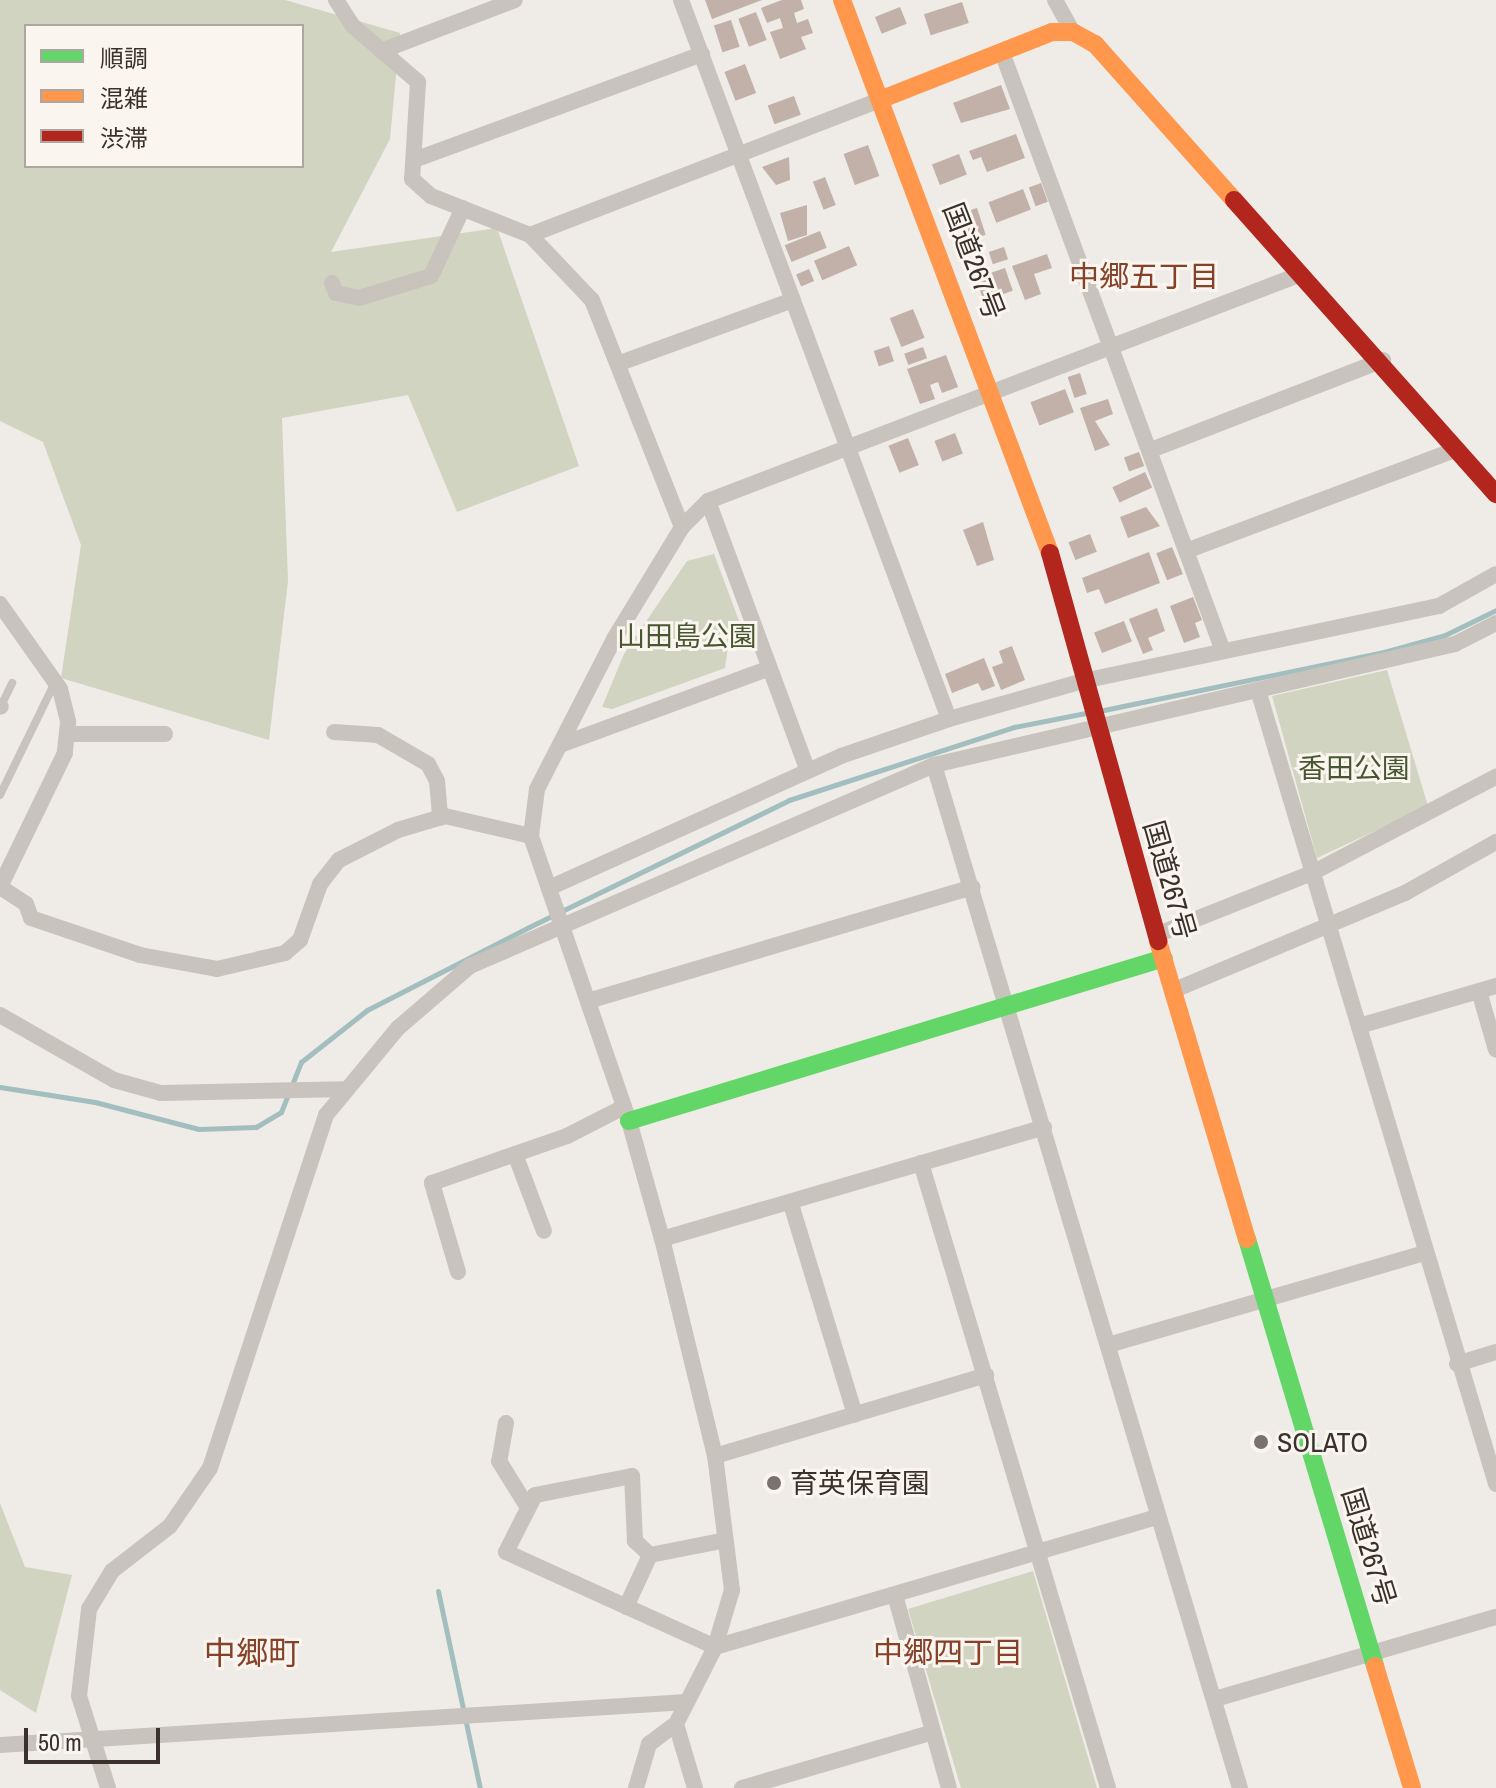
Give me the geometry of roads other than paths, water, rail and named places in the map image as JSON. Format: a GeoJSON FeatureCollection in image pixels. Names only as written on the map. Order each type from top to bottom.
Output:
{"type":"FeatureCollection","features":[{"type":"Feature","properties":{"kind":"main road","name":"国道267号"},"geometry":{"type":"LineString","coordinates":[[842,0],[994,393],[1050,554],[1172,991],[1412,1788]]}},
{"type":"Feature","properties":{"kind":"main road"},"geometry":{"type":"LineString","coordinates":[[882,99],[1003,55],[1052,32],[1073,32],[1095,44],[1301,274],[1383,360],[1496,494]]}},
{"type":"Feature","properties":{"kind":"main road"},"geometry":{"type":"LineString","coordinates":[[627,1114],[1007,1007],[1164,958]]}},
{"type":"Feature","properties":{"kind":"street"},"geometry":{"type":"LineString","coordinates":[[336,0],[381,51],[418,82],[412,179],[421,188],[463,208],[530,235],[592,300],[620,363],[682,527]]}},
{"type":"Feature","properties":{"kind":"street"},"geometry":{"type":"LineString","coordinates":[[381,51],[515,0]]}},
{"type":"Feature","properties":{"kind":"street"},"geometry":{"type":"LineString","coordinates":[[681,0],[949,719]]}},
{"type":"Feature","properties":{"kind":"street"},"geometry":{"type":"LineString","coordinates":[[1055,0],[1073,32]]}},
{"type":"Feature","properties":{"kind":"street"},"geometry":{"type":"LineString","coordinates":[[414,160],[702,54]]}},
{"type":"Feature","properties":{"kind":"street"},"geometry":{"type":"LineString","coordinates":[[1003,55],[1223,651]]}},
{"type":"Feature","properties":{"kind":"street"},"geometry":{"type":"LineString","coordinates":[[530,235],[882,99]]}},
{"type":"Feature","properties":{"kind":"street"},"geometry":{"type":"LineString","coordinates":[[332,283],[336,293],[359,298],[431,276],[463,208]]}},
{"type":"Feature","properties":{"kind":"street"},"geometry":{"type":"LineString","coordinates":[[636,1788],[649,1744],[676,1724],[715,1647],[732,1590],[715,1456],[662,1239],[627,1114],[531,836],[537,789],[614,639],[682,527],[708,501],[1301,274]]}},
{"type":"Feature","properties":{"kind":"street"},"geometry":{"type":"LineString","coordinates":[[620,363],[793,300]]}},
{"type":"Feature","properties":{"kind":"street"},"geometry":{"type":"LineString","coordinates":[[1151,450],[1383,360]]}},
{"type":"Feature","properties":{"kind":"street"},"geometry":{"type":"LineString","coordinates":[[1186,551],[1457,449]]}},
{"type":"Feature","properties":{"kind":"street"},"geometry":{"type":"LineString","coordinates":[[708,501],[808,771]]}},
{"type":"Feature","properties":{"kind":"street"},"geometry":{"type":"LineString","coordinates":[[551,895],[808,771],[949,719],[1086,688],[1223,651],[1439,606],[1496,574]]}},
{"type":"Feature","properties":{"kind":"street"},"geometry":{"type":"LineString","coordinates":[[0,604],[55,682],[67,734],[65,753],[0,887],[26,904],[31,918],[140,955],[217,969],[285,953],[300,940],[320,884],[339,860],[398,830],[440,818],[531,836]]}},
{"type":"Feature","properties":{"kind":"street"},"geometry":{"type":"LineString","coordinates":[[108,1788],[95,1738],[79,1696],[89,1609],[112,1571],[170,1526],[210,1468],[326,1115],[398,1028],[470,966],[560,924],[934,765],[1095,720],[1258,690],[1455,644],[1496,623]]}},
{"type":"Feature","properties":{"kind":"street"},"geometry":{"type":"LineString","coordinates":[[560,745],[768,669]]}},
{"type":"Feature","properties":{"kind":"street"},"geometry":{"type":"LineString","coordinates":[[1258,690],[1457,1364],[1496,1484]]}},
{"type":"Feature","properties":{"kind":"street"},"geometry":{"type":"LineString","coordinates":[[334,732],[378,735],[428,764],[437,781],[440,818]]}},
{"type":"Feature","properties":{"kind":"street"},"geometry":{"type":"LineString","coordinates":[[67,734],[165,734]]}},
{"type":"Feature","properties":{"kind":"street"},"geometry":{"type":"LineString","coordinates":[[934,765],[1240,1788]]}},
{"type":"Feature","properties":{"kind":"street"},"geometry":{"type":"LineString","coordinates":[[1156,935],[1312,873],[1496,777]]}},
{"type":"Feature","properties":{"kind":"street"},"geometry":{"type":"LineString","coordinates":[[1172,991],[1328,927],[1496,842]]}},
{"type":"Feature","properties":{"kind":"street"},"geometry":{"type":"LineString","coordinates":[[588,1001],[972,887]]}},
{"type":"Feature","properties":{"kind":"street"},"geometry":{"type":"LineString","coordinates":[[1359,1026],[1496,986]]}},
{"type":"Feature","properties":{"kind":"street"},"geometry":{"type":"LineString","coordinates":[[1479,991],[1496,1050]]}},
{"type":"Feature","properties":{"kind":"street"},"geometry":{"type":"LineString","coordinates":[[0,1015],[114,1080],[161,1093],[346,1089]]}},
{"type":"Feature","properties":{"kind":"street"},"geometry":{"type":"LineString","coordinates":[[458,1272],[432,1183],[627,1114]]}},
{"type":"Feature","properties":{"kind":"street"},"geometry":{"type":"LineString","coordinates":[[662,1239],[791,1204],[1044,1127]]}},
{"type":"Feature","properties":{"kind":"street"},"geometry":{"type":"LineString","coordinates":[[515,1154],[544,1231]]}},
{"type":"Feature","properties":{"kind":"street"},"geometry":{"type":"LineString","coordinates":[[921,1163],[1041,1555],[1108,1788]]}},
{"type":"Feature","properties":{"kind":"street"},"geometry":{"type":"LineString","coordinates":[[791,1204],[855,1414]]}},
{"type":"Feature","properties":{"kind":"street"},"geometry":{"type":"LineString","coordinates":[[1108,1345],[1425,1253]]}},
{"type":"Feature","properties":{"kind":"street"},"geometry":{"type":"LineString","coordinates":[[1457,1364],[1496,1352]]}},
{"type":"Feature","properties":{"kind":"street"},"geometry":{"type":"LineString","coordinates":[[715,1456],[986,1375]]}},
{"type":"Feature","properties":{"kind":"street"},"geometry":{"type":"LineString","coordinates":[[506,1423],[499,1461],[525,1503]]}},
{"type":"Feature","properties":{"kind":"street"},"geometry":{"type":"LineString","coordinates":[[650,1555],[635,1541],[632,1476],[535,1495],[525,1503],[506,1552],[715,1647],[1041,1555],[1157,1517]]}},
{"type":"Feature","properties":{"kind":"street"},"geometry":{"type":"LineString","coordinates":[[650,1555],[726,1540]]}},
{"type":"Feature","properties":{"kind":"street"},"geometry":{"type":"LineString","coordinates":[[626,1607],[650,1555]]}},
{"type":"Feature","properties":{"kind":"street"},"geometry":{"type":"LineString","coordinates":[[895,1595],[949,1788]]}},
{"type":"Feature","properties":{"kind":"street"},"geometry":{"type":"LineString","coordinates":[[1215,1699],[1496,1617]]}},
{"type":"Feature","properties":{"kind":"street"},"geometry":{"type":"LineString","coordinates":[[0,1745],[687,1702]]}},
{"type":"Feature","properties":{"kind":"street"},"geometry":{"type":"LineString","coordinates":[[676,1724],[695,1788]]}},
{"type":"Feature","properties":{"kind":"street"},"geometry":{"type":"LineString","coordinates":[[742,1788],[933,1732]]}},
{"type":"Feature","properties":{"kind":"lane"},"geometry":{"type":"LineString","coordinates":[[0,795],[55,682]]}},
{"type":"Feature","properties":{"kind":"lane"},"geometry":{"type":"LineString","coordinates":[[0,707],[12,683]]}},
{"type":"Feature","properties":{"kind":"waterway"},"geometry":{"type":"LineString","coordinates":[[1104,710],[1384,652],[1445,635],[1496,610]]}},
{"type":"Feature","properties":{"kind":"waterway"},"geometry":{"type":"LineString","coordinates":[[0,1087],[95,1102],[199,1129],[256,1127],[281,1112],[301,1062],[367,1010],[529,927],[789,800],[1014,727],[1086,713]]}},
{"type":"Feature","properties":{"kind":"waterway"},"geometry":{"type":"LineString","coordinates":[[438,1591],[480,1788]]}},
{"type":"Feature","properties":{"kind":"place","name":"SOLATO"},"geometry":{"type":"Point","coordinates":[1261,1442]}},
{"type":"Feature","properties":{"kind":"place","name":"育英保育園"},"geometry":{"type":"Point","coordinates":[774,1483]}},
{"type":"Feature","properties":{"kind":"district","name":"中郷五丁目"},"geometry":{"type":"Point","coordinates":[1144,276]}},
{"type":"Feature","properties":{"kind":"district","name":"中郷四丁目"},"geometry":{"type":"Point","coordinates":[948,1652]}},
{"type":"Feature","properties":{"kind":"district","name":"中郷町"},"geometry":{"type":"Point","coordinates":[252,1653]}},
{"type":"Feature","properties":{"kind":"park label","name":"山田島公園"},"geometry":{"type":"Point","coordinates":[687,636]}},
{"type":"Feature","properties":{"kind":"park label","name":"香田公園"},"geometry":{"type":"Point","coordinates":[1354,768]}}]}
